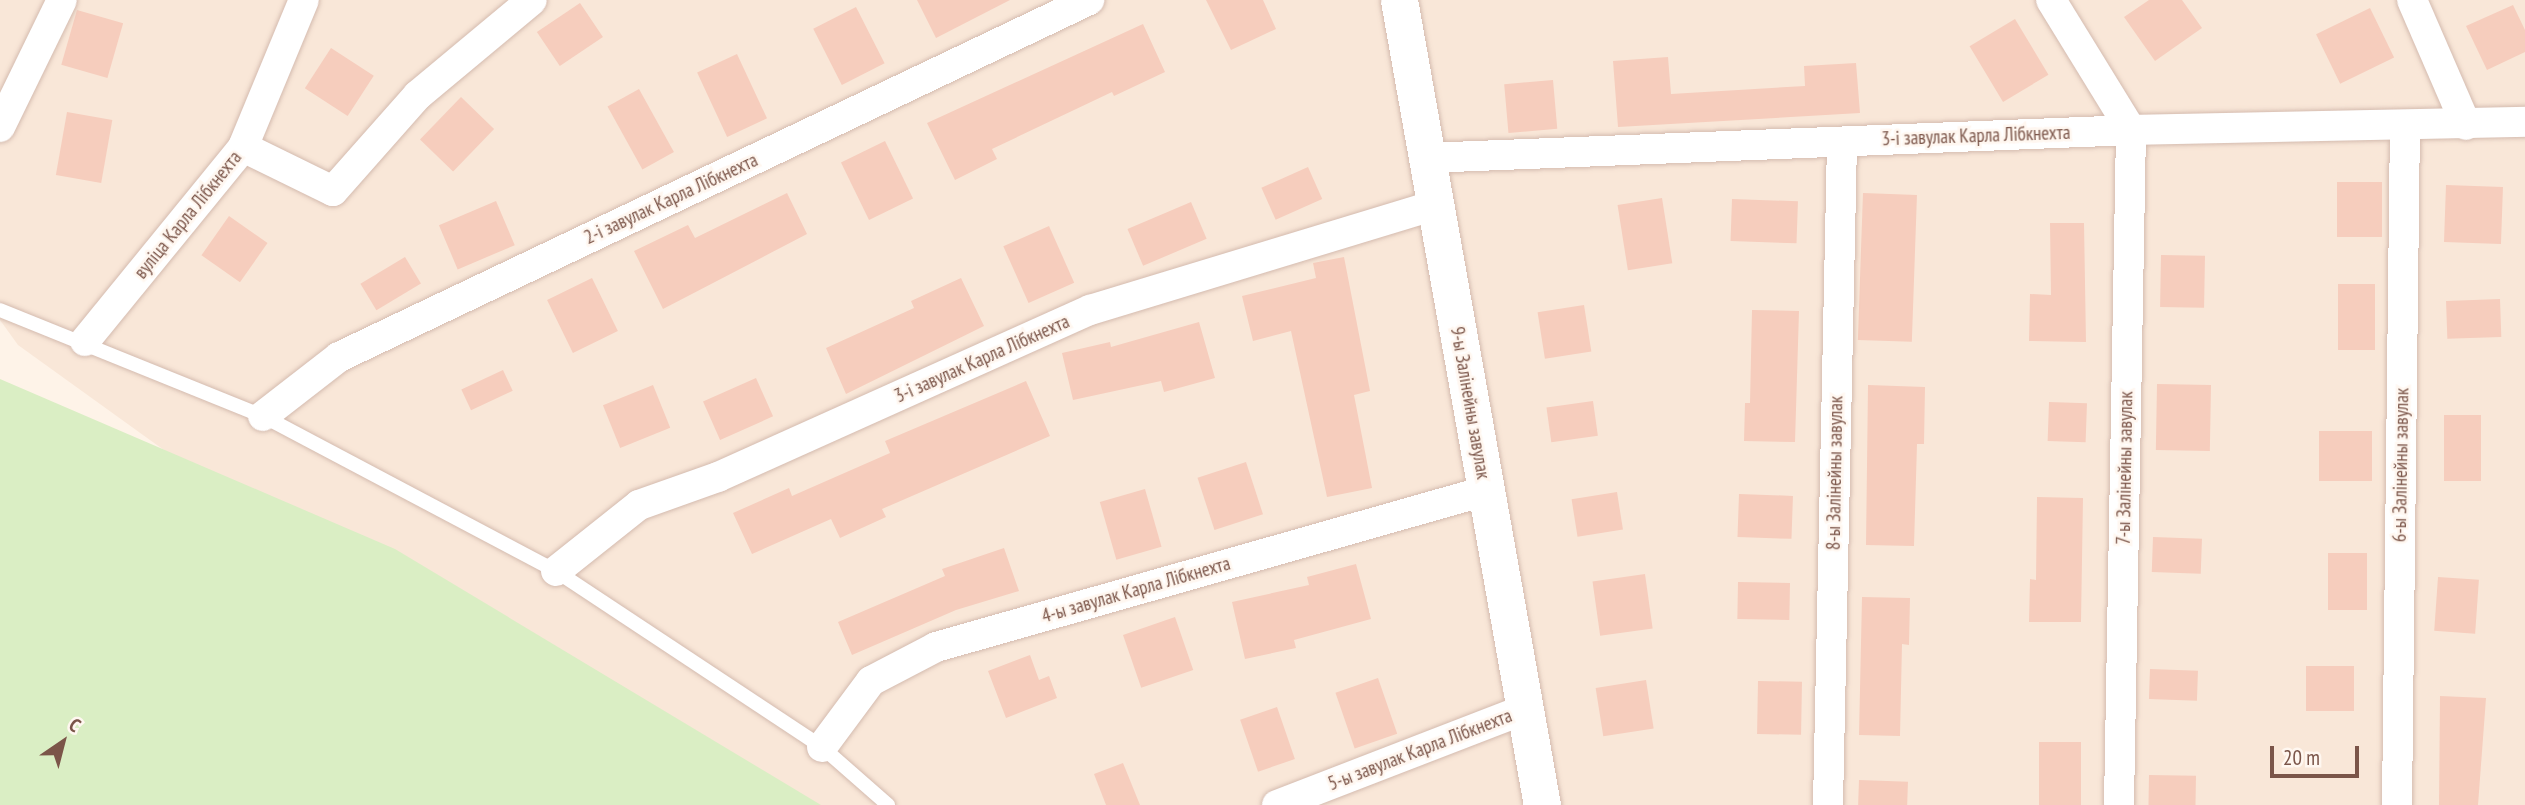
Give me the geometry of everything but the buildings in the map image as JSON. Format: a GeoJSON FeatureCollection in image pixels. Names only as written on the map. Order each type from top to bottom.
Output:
{"type":"FeatureCollection","features":[{"type":"Feature","properties":{"kind":"street"},"geometry":{"type":"LineString","coordinates":[[0,127],[62,0]]}},
{"type":"Feature","properties":{"kind":"street","name":"вуліца Карла Лібкнехта"},"geometry":{"type":"LineString","coordinates":[[85,341],[243,147],[304,0]]}},
{"type":"Feature","properties":{"kind":"street"},"geometry":{"type":"LineString","coordinates":[[243,147],[333,191],[418,95],[532,0]]}},
{"type":"Feature","properties":{"kind":"street","name":"2-і завулак Карла Лібкнехта"},"geometry":{"type":"LineString","coordinates":[[263,416],[339,358],[1089,0]]}},
{"type":"Feature","properties":{"kind":"street","name":"9-ы Залінейны завулак"},"geometry":{"type":"LineString","coordinates":[[1399,0],[1542,805]]}},
{"type":"Feature","properties":{"kind":"street"},"geometry":{"type":"LineString","coordinates":[[2051,0],[2130,130]]}},
{"type":"Feature","properties":{"kind":"street"},"geometry":{"type":"LineString","coordinates":[[2412,0],[2466,125]]}},
{"type":"Feature","properties":{"kind":"street","name":"3-і завулак Карла Лібкнехта"},"geometry":{"type":"LineString","coordinates":[[1426,158],[2130,130],[2525,122]]}},
{"type":"Feature","properties":{"kind":"street","name":"6-ы Залінейны завулак"},"geometry":{"type":"LineString","coordinates":[[2397,805],[2404,125]]}},
{"type":"Feature","properties":{"kind":"street","name":"7-ы Залінейны завулак"},"geometry":{"type":"LineString","coordinates":[[2119,805],[2130,130]]}},
{"type":"Feature","properties":{"kind":"street","name":"8-ы Залінейны завулак"},"geometry":{"type":"LineString","coordinates":[[1828,805],[1842,142]]}},
{"type":"Feature","properties":{"kind":"street","name":"3-і завулак Карла Лібкнехта"},"geometry":{"type":"LineString","coordinates":[[556,571],[639,505],[718,477],[1090,310],[1435,205]]}},
{"type":"Feature","properties":{"kind":"street","name":"4-ы завулак Карла Лібкнехта"},"geometry":{"type":"LineString","coordinates":[[822,747],[871,681],[936,647],[1485,491]]}},
{"type":"Feature","properties":{"kind":"street","name":"5-ы завулак Карла Лібкнехта"},"geometry":{"type":"LineString","coordinates":[[1277,805],[1523,710]]}},
{"type":"Feature","properties":{"kind":"lane"},"geometry":{"type":"LineString","coordinates":[[0,310],[85,341],[263,416],[556,571],[822,747],[888,805]]}},
{"type":"Feature","properties":{"kind":"shaded area"},"geometry":{"type":"Polygon","coordinates":[[[0,0],[2525,0],[2525,805],[657,805],[18,345],[0,320],[0,0]]]}},
{"type":"Feature","properties":{"kind":"green space"},"geometry":{"type":"Polygon","coordinates":[[[0,379],[395,549],[821,805],[0,805],[0,379]]]}}]}
